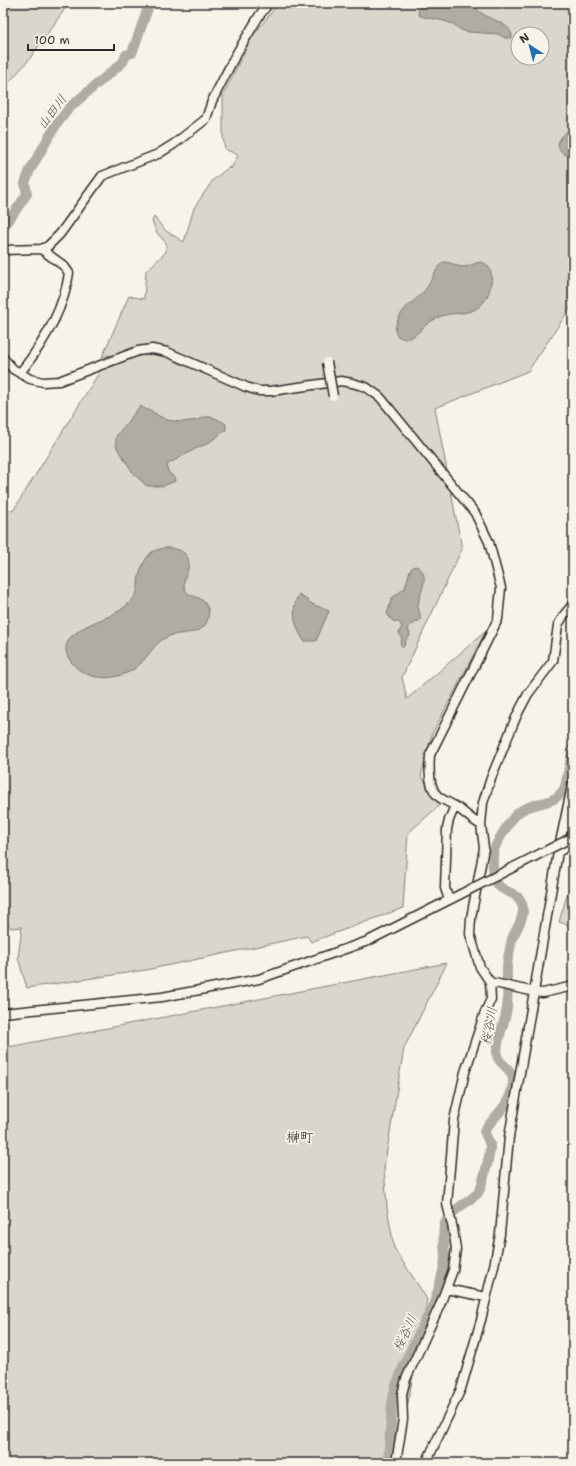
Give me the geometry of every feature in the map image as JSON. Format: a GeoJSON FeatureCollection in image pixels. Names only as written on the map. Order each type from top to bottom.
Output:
{"type":"FeatureCollection","features":[{"type":"Feature","properties":{"kind":"street"},"geometry":{"type":"LineString","coordinates":[[3,250],[40,249],[48,246],[60,234],[102,176],[158,154],[174,144],[206,119],[212,101],[235,56],[259,16],[269,3]]}},
{"type":"Feature","properties":{"kind":"street"},"geometry":{"type":"LineString","coordinates":[[20,373],[48,330],[63,300],[67,288],[69,273],[64,266],[40,249]]}},
{"type":"Feature","properties":{"kind":"street"},"geometry":{"type":"LineString","coordinates":[[3,358],[13,369],[30,379],[43,382],[59,381],[138,351],[152,349],[167,352],[246,387],[259,391],[271,391],[340,381],[366,387],[380,397],[475,513],[489,542],[501,588],[498,619],[430,755],[429,770],[433,787],[438,795],[481,825]]}},
{"type":"Feature","properties":{"kind":"street"},"geometry":{"type":"LineString","coordinates":[[327,362],[333,396]]}},
{"type":"Feature","properties":{"kind":"street"},"geometry":{"type":"LineString","coordinates":[[396,1463],[403,1419],[402,1394],[406,1380],[440,1305],[453,1270],[456,1249],[447,1204],[454,1120],[465,1072],[485,1012],[491,999],[490,982],[480,967],[470,934],[470,918],[484,848],[481,825],[483,803],[491,778],[517,715],[528,694],[553,661],[558,625],[573,604]]}},
{"type":"Feature","properties":{"kind":"street"},"geometry":{"type":"LineString","coordinates":[[426,1463],[461,1389],[486,1297],[500,1234],[507,1154],[558,852],[573,781]]}},
{"type":"Feature","properties":{"kind":"street"},"geometry":{"type":"LineString","coordinates":[[451,899],[445,888],[447,829],[455,806]]}},
{"type":"Feature","properties":{"kind":"street"},"geometry":{"type":"LineString","coordinates":[[563,829],[573,826]]}},
{"type":"Feature","properties":{"kind":"street"},"geometry":{"type":"LineString","coordinates":[[3,1012],[162,997],[259,979],[368,941],[573,837]]}},
{"type":"Feature","properties":{"kind":"street"},"geometry":{"type":"LineString","coordinates":[[558,852],[573,844]]}},
{"type":"Feature","properties":{"kind":"street"},"geometry":{"type":"LineString","coordinates":[[490,982],[535,992],[543,992],[573,986]]}},
{"type":"Feature","properties":{"kind":"street"},"geometry":{"type":"LineString","coordinates":[[446,1289],[486,1297]]}},
{"type":"Feature","properties":{"kind":"shaded area"},"geometry":{"type":"Polygon","coordinates":[[[3,3],[69,3],[28,61],[3,89],[3,3]]]}},
{"type":"Feature","properties":{"kind":"shaded area"},"geometry":{"type":"Polygon","coordinates":[[[279,3],[573,3],[573,304],[528,371],[435,408],[462,549],[402,677],[407,699],[486,631],[432,734],[421,776],[440,805],[408,833],[403,908],[311,942],[307,936],[146,970],[27,988],[18,958],[22,927],[11,928],[3,918],[3,508],[13,511],[110,355],[102,357],[129,296],[144,299],[146,271],[166,252],[166,243],[157,233],[152,221],[154,217],[166,231],[184,242],[194,208],[213,180],[229,167],[231,169],[238,155],[225,149],[223,138],[223,95],[252,37],[279,3]]]}},
{"type":"Feature","properties":{"kind":"shaded area"},"geometry":{"type":"Polygon","coordinates":[[[422,3],[471,3],[484,15],[507,27],[510,30],[510,38],[505,38],[498,34],[461,30],[453,24],[420,16],[418,12],[422,3]]]}},
{"type":"Feature","properties":{"kind":"shaded area"},"geometry":{"type":"Polygon","coordinates":[[[573,128],[573,158],[561,152],[558,144],[563,136],[573,128]]]}},
{"type":"Feature","properties":{"kind":"shaded area"},"geometry":{"type":"Polygon","coordinates":[[[443,262],[448,262],[463,267],[479,262],[484,263],[491,272],[492,278],[487,297],[484,302],[476,309],[471,311],[439,317],[410,338],[406,339],[398,336],[395,332],[395,328],[404,309],[425,290],[437,268],[443,262]]]}},
{"type":"Feature","properties":{"kind":"shaded area"},"geometry":{"type":"Polygon","coordinates":[[[140,406],[167,420],[181,422],[208,417],[220,420],[226,424],[226,430],[207,444],[168,464],[167,469],[174,477],[175,481],[163,486],[147,486],[134,474],[117,448],[116,441],[117,435],[140,406]]]}},
{"type":"Feature","properties":{"kind":"shaded area"},"geometry":{"type":"Polygon","coordinates":[[[163,548],[180,550],[186,555],[189,567],[184,580],[184,587],[189,594],[203,601],[209,610],[208,619],[205,626],[195,632],[167,637],[155,646],[139,665],[131,671],[121,675],[101,678],[82,672],[74,666],[68,657],[66,646],[68,641],[84,627],[116,613],[129,603],[137,593],[139,574],[142,566],[152,552],[163,548]]]}},
{"type":"Feature","properties":{"kind":"shaded area"},"geometry":{"type":"Polygon","coordinates":[[[416,566],[421,570],[424,579],[418,607],[420,620],[408,627],[410,636],[406,639],[403,647],[400,644],[402,639],[399,633],[402,626],[398,622],[393,621],[387,614],[392,598],[405,588],[410,570],[416,566]]]}},
{"type":"Feature","properties":{"kind":"shaded area"},"geometry":{"type":"Polygon","coordinates":[[[299,594],[312,604],[329,611],[316,641],[304,641],[298,630],[294,612],[296,600],[299,594]]]}},
{"type":"Feature","properties":{"kind":"shaded area"},"geometry":{"type":"Polygon","coordinates":[[[573,875],[573,927],[559,922],[573,875]]]}},
{"type":"Feature","properties":{"kind":"shaded area"},"geometry":{"type":"Polygon","coordinates":[[[447,963],[404,1048],[384,1168],[387,1207],[394,1248],[427,1299],[397,1463],[3,1463],[3,1048],[447,963]]]}},
{"type":"Feature","properties":{"kind":"waterway","name":"山田川"},"geometry":{"type":"LineString","coordinates":[[3,226],[7,223],[27,194],[25,183],[30,170],[56,125],[70,107],[123,62],[126,55],[132,53],[148,8],[148,3]]}},
{"type":"Feature","properties":{"kind":"waterway","name":"桜谷川"},"geometry":{"type":"LineString","coordinates":[[388,1463],[392,1403],[395,1388],[407,1358],[433,1306],[439,1288],[445,1258],[443,1239],[444,1227],[449,1216],[474,1197],[480,1190],[490,1149],[490,1143],[484,1131],[506,1104],[512,1091],[513,1078],[509,1070],[498,1058],[497,1049],[507,1008],[508,960],[512,939],[521,920],[523,908],[520,899],[497,884],[493,870],[494,850],[505,830],[519,812],[525,808],[550,801],[561,793],[565,787],[573,748]]}},
{"type":"Feature","properties":{"kind":"district","name":"榊町"},"geometry":{"type":"Point","coordinates":[300,1137]}}]}
